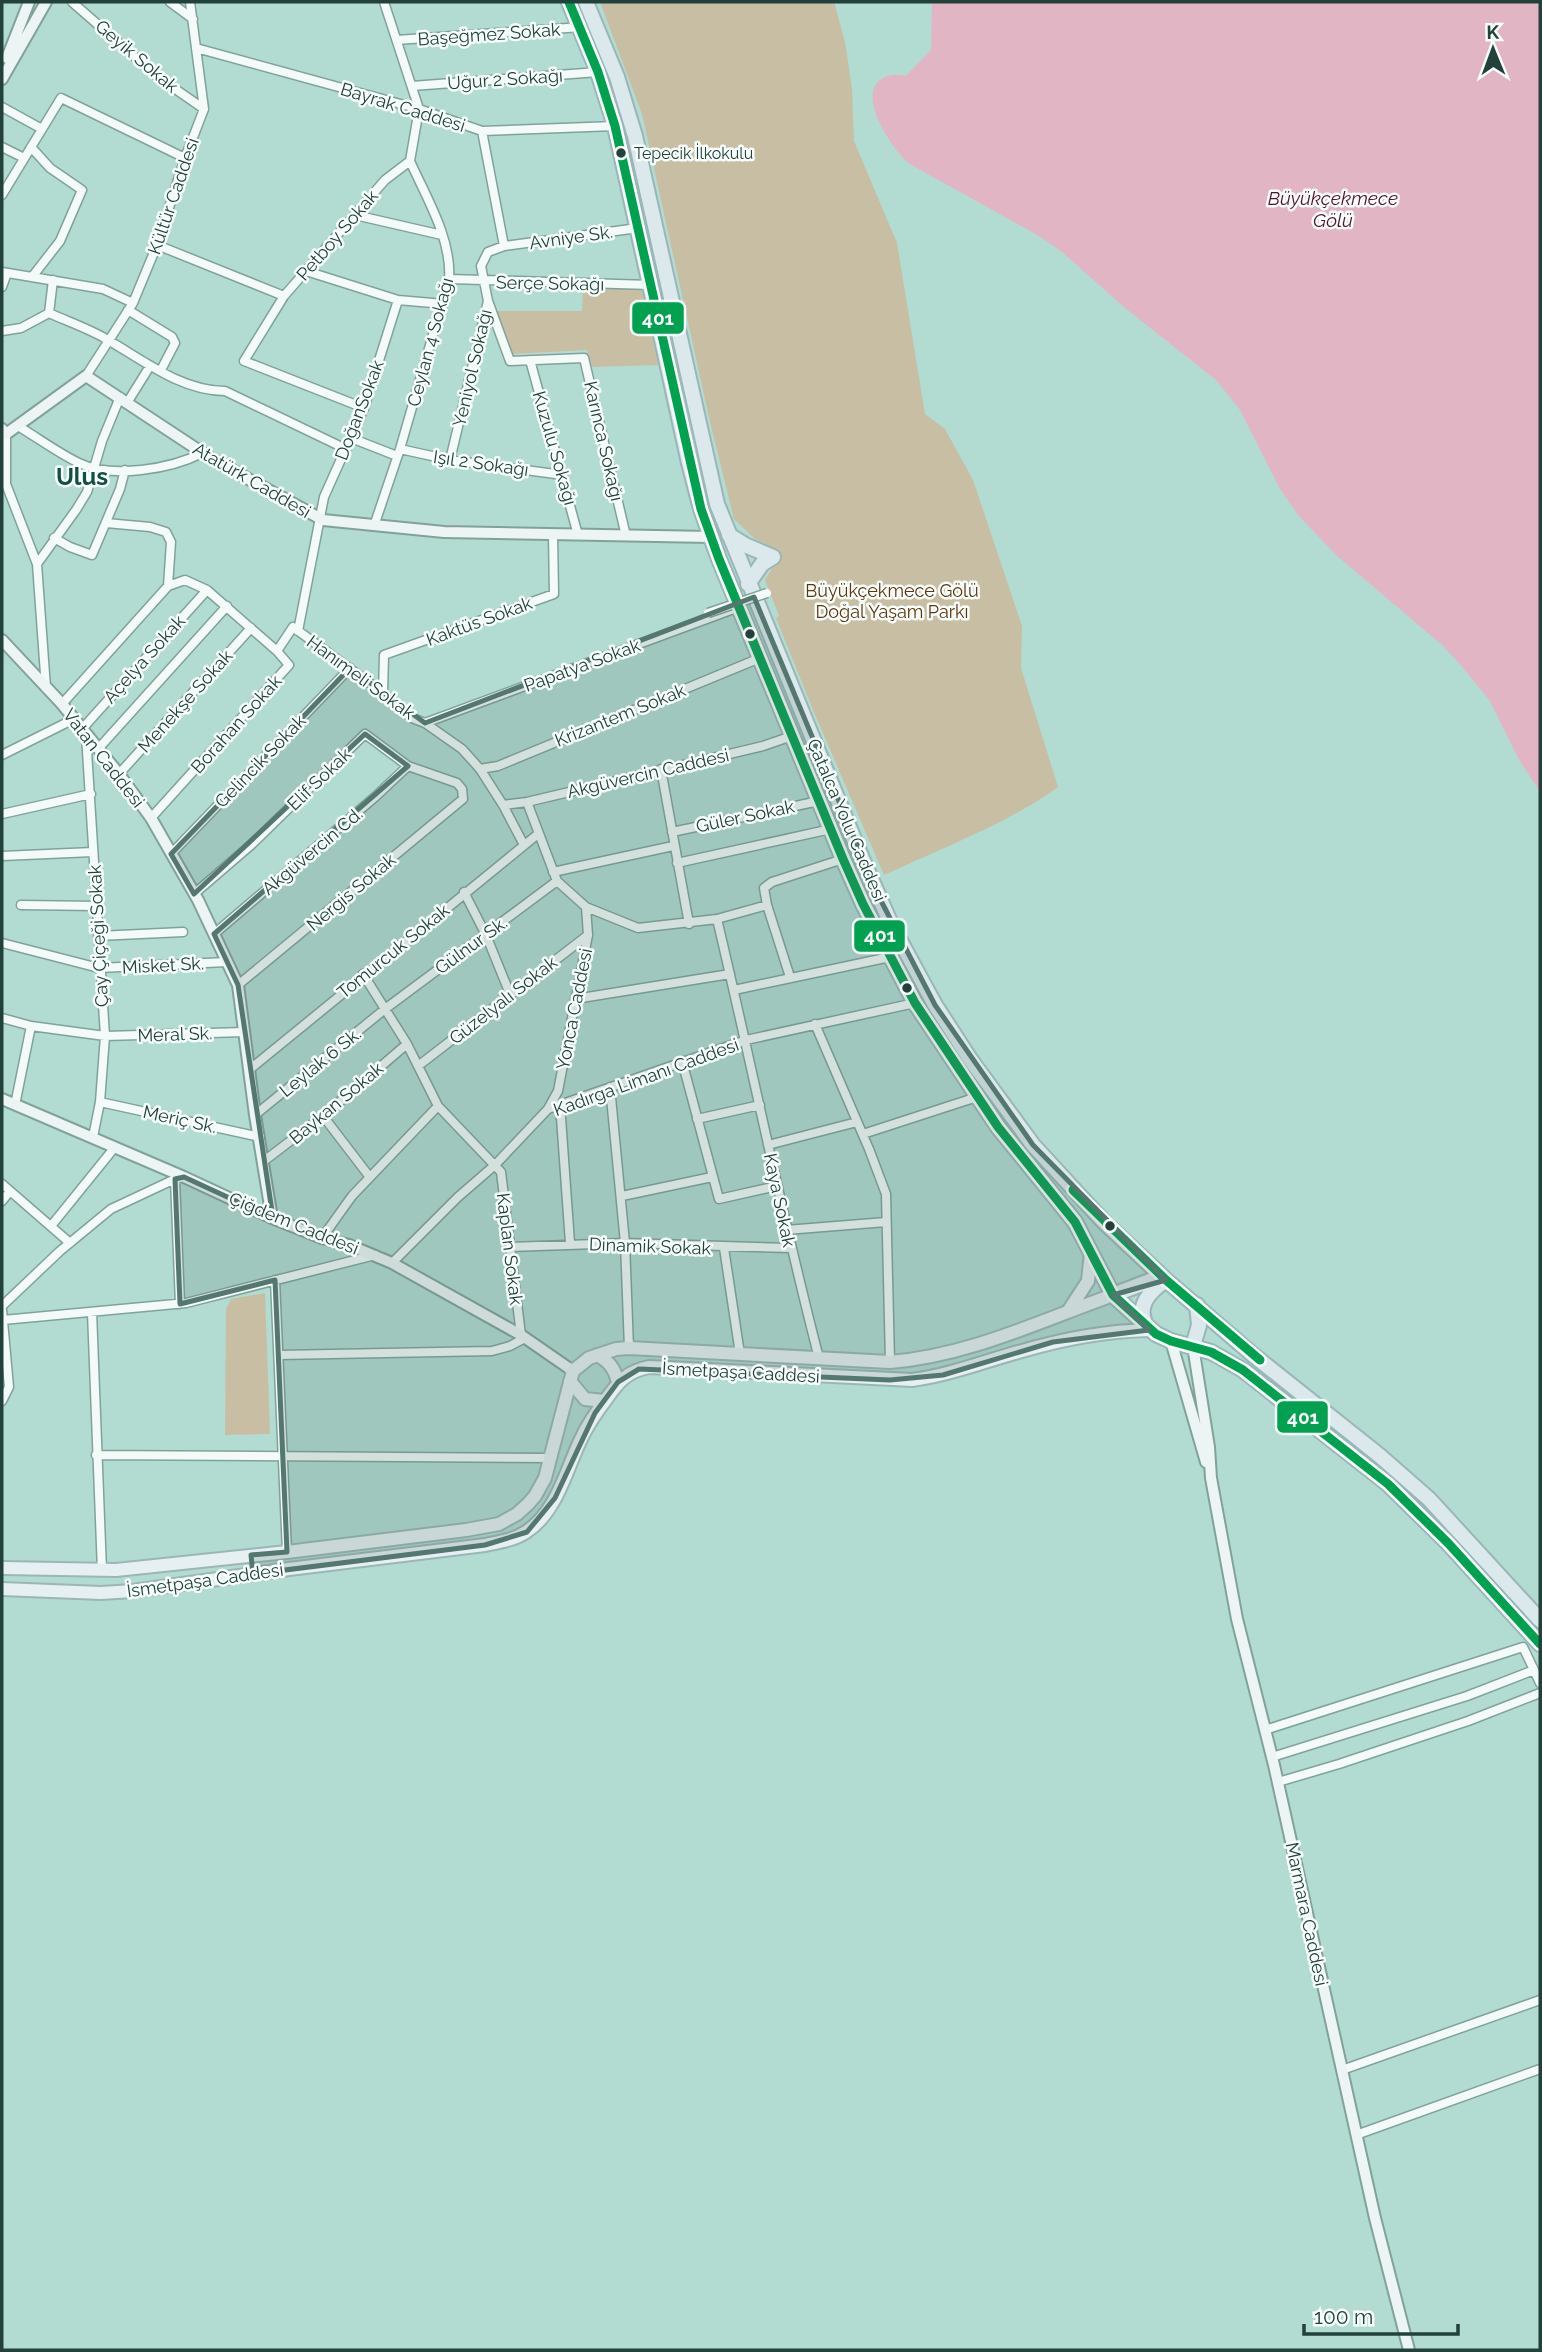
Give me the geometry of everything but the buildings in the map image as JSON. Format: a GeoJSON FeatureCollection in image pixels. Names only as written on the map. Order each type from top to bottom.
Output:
{"type":"FeatureCollection","features":[{"type":"Feature","properties":{"kind":"highway","name":"Çatalca Yolu Caddesi"},"geometry":{"type":"LineString","coordinates":[[569,2],[598,72],[615,126],[689,463],[710,537],[843,859],[915,1003],[1013,1146],[1065,1207],[1083,1234],[1113,1295],[1149,1330],[1171,1341],[1227,1359],[1388,1484],[1448,1543],[1540,1644]]}},
{"type":"Feature","properties":{"kind":"highway","name":"Çatalca Yolu Caddesi"},"geometry":{"type":"LineString","coordinates":[[586,2],[630,115],[709,475],[727,534],[873,883],[928,993],[970,1059],[1033,1145],[1104,1222],[1252,1354],[1429,1499],[1540,1620]]}},
{"type":"Feature","properties":{"kind":"highway"},"geometry":{"type":"LineString","coordinates":[[710,537],[727,534],[774,557],[762,564],[748,584]]}},
{"type":"Feature","properties":{"kind":"highway"},"geometry":{"type":"LineString","coordinates":[[1113,1295],[1152,1280],[1166,1280]]}},
{"type":"Feature","properties":{"kind":"highway"},"geometry":{"type":"LineString","coordinates":[[1149,1330],[1142,1311],[1144,1300],[1166,1280]]}},
{"type":"Feature","properties":{"kind":"highway"},"geometry":{"type":"LineString","coordinates":[[1193,1346],[1199,1325],[1198,1305]]}},
{"type":"Feature","properties":{"kind":"main road"},"geometry":{"type":"LineString","coordinates":[[2,71],[29,2]]}},
{"type":"Feature","properties":{"kind":"main road"},"geometry":{"type":"LineString","coordinates":[[2,79],[47,2]]}},
{"type":"Feature","properties":{"kind":"main road"},"geometry":{"type":"LineString","coordinates":[[4,432],[18,426],[86,376]]}},
{"type":"Feature","properties":{"kind":"main road","name":"Atatürk Caddesi"},"geometry":{"type":"LineString","coordinates":[[86,376],[202,453],[318,519],[444,532],[710,537]]}},
{"type":"Feature","properties":{"kind":"main road","name":"Vatan Caddesi"},"geometry":{"type":"LineString","coordinates":[[2,640],[62,704],[151,818],[194,894],[239,985],[255,1115],[272,1218]]}},
{"type":"Feature","properties":{"kind":"main road","name":"Çiğdem Caddesi"},"geometry":{"type":"LineString","coordinates":[[2,1099],[272,1218],[375,1255],[523,1337],[571,1376]]}},
{"type":"Feature","properties":{"kind":"main road"},"geometry":{"type":"LineString","coordinates":[[1069,1310],[1088,1281],[1091,1252]]}},
{"type":"Feature","properties":{"kind":"main road","name":"İsmetpaşa Caddesi"},"geometry":{"type":"LineString","coordinates":[[2,1568],[102,1571],[287,1552],[499,1524],[517,1514],[536,1496],[551,1458],[571,1376],[582,1362],[597,1355],[629,1349],[890,1362],[932,1356],[1014,1332],[1113,1295]]}},
{"type":"Feature","properties":{"kind":"main road","name":"İsmetpaşa Caddesi"},"geometry":{"type":"LineString","coordinates":[[2,1589],[101,1593],[133,1591],[485,1545],[511,1539],[527,1531],[555,1498],[587,1426],[618,1382],[629,1373],[649,1367],[912,1380],[943,1375],[1020,1351],[1091,1335],[1149,1330]]}},
{"type":"Feature","properties":{"kind":"main road"},"geometry":{"type":"LineString","coordinates":[[1014,1332],[1020,1351]]}},
{"type":"Feature","properties":{"kind":"main road"},"geometry":{"type":"LineString","coordinates":[[1171,1341],[1211,1478]]}},
{"type":"Feature","properties":{"kind":"main road"},"geometry":{"type":"LineString","coordinates":[[1193,1346],[1209,1447],[1211,1478]]}},
{"type":"Feature","properties":{"kind":"main road"},"geometry":{"type":"LineString","coordinates":[[597,1355],[608,1361],[618,1382]]}},
{"type":"Feature","properties":{"kind":"main road"},"geometry":{"type":"LineString","coordinates":[[824,1358],[829,1376]]}},
{"type":"Feature","properties":{"kind":"main road"},"geometry":{"type":"LineString","coordinates":[[571,1376],[585,1399],[604,1401]]}},
{"type":"Feature","properties":{"kind":"main road","name":"Marmara Caddesi"},"geometry":{"type":"LineString","coordinates":[[1211,1478],[1237,1619],[1278,1782],[1386,2267],[1409,2350]]}},
{"type":"Feature","properties":{"kind":"main road"},"geometry":{"type":"LineString","coordinates":[[429,1534],[431,1552]]}},
{"type":"Feature","properties":{"kind":"main road"},"geometry":{"type":"LineString","coordinates":[[251,1555],[253,1574]]}},
{"type":"Feature","properties":{"kind":"main road"},"geometry":{"type":"LineString","coordinates":[[101,1593],[102,1571]]}},
{"type":"Feature","properties":{"kind":"street","name":"Geyik Sokak"},"geometry":{"type":"LineString","coordinates":[[72,2],[158,77],[204,109]]}},
{"type":"Feature","properties":{"kind":"street"},"geometry":{"type":"LineString","coordinates":[[170,2],[192,19]]}},
{"type":"Feature","properties":{"kind":"street","name":"Kültür Caddesi"},"geometry":{"type":"LineString","coordinates":[[86,376],[130,306],[157,245],[204,109],[190,2]]}},
{"type":"Feature","properties":{"kind":"street"},"geometry":{"type":"LineString","coordinates":[[384,2],[419,109],[410,161]]}},
{"type":"Feature","properties":{"kind":"street","name":"Başeğmez Sokak"},"geometry":{"type":"LineString","coordinates":[[397,40],[580,27]]}},
{"type":"Feature","properties":{"kind":"street","name":"Bayrak Caddesi"},"geometry":{"type":"LineString","coordinates":[[195,48],[419,109],[482,131],[615,126]]}},
{"type":"Feature","properties":{"kind":"street","name":"Uğur 2 Sokağı"},"geometry":{"type":"LineString","coordinates":[[412,86],[598,72]]}},
{"type":"Feature","properties":{"kind":"street"},"geometry":{"type":"LineString","coordinates":[[2,195],[61,98],[185,158]]}},
{"type":"Feature","properties":{"kind":"street"},"geometry":{"type":"LineString","coordinates":[[2,107],[42,129]]}},
{"type":"Feature","properties":{"kind":"street"},"geometry":{"type":"LineString","coordinates":[[482,131],[504,246]]}},
{"type":"Feature","properties":{"kind":"street"},"geometry":{"type":"LineString","coordinates":[[2,147],[28,152],[82,190],[60,241],[32,278]]}},
{"type":"Feature","properties":{"kind":"street","name":"Petboy Sokak"},"geometry":{"type":"LineString","coordinates":[[364,408],[244,361],[284,296],[385,180],[410,161]]}},
{"type":"Feature","properties":{"kind":"street","name":"Ceylan 4 Sokağı"},"geometry":{"type":"LineString","coordinates":[[374,526],[444,303],[449,279],[450,264],[442,235],[410,161]]}},
{"type":"Feature","properties":{"kind":"street"},"geometry":{"type":"LineString","coordinates":[[355,215],[442,235]]}},
{"type":"Feature","properties":{"kind":"street","name":"Avniye Sk."},"geometry":{"type":"LineString","coordinates":[[504,246],[639,228]]}},
{"type":"Feature","properties":{"kind":"street"},"geometry":{"type":"LineString","coordinates":[[157,245],[284,296]]}},
{"type":"Feature","properties":{"kind":"street","name":"Yeniyol Sokağı"},"geometry":{"type":"LineString","coordinates":[[450,460],[488,300],[481,266],[488,252],[504,246]]}},
{"type":"Feature","properties":{"kind":"street"},"geometry":{"type":"LineString","coordinates":[[306,271],[398,300],[444,303]]}},
{"type":"Feature","properties":{"kind":"street"},"geometry":{"type":"LineString","coordinates":[[2,287],[4,273],[103,289],[172,337],[175,343],[160,370]]}},
{"type":"Feature","properties":{"kind":"street","name":"Serçe Sokağı"},"geometry":{"type":"LineString","coordinates":[[449,279],[651,285]]}},
{"type":"Feature","properties":{"kind":"street"},"geometry":{"type":"LineString","coordinates":[[49,313],[53,280]]}},
{"type":"Feature","properties":{"kind":"street","name":"DoğanSokak"},"geometry":{"type":"LineString","coordinates":[[318,519],[324,497],[364,408],[398,300]]}},
{"type":"Feature","properties":{"kind":"street","name":"Karınca Sokağı"},"geometry":{"type":"LineString","coordinates":[[488,300],[510,361],[584,358],[626,536]]}},
{"type":"Feature","properties":{"kind":"street"},"geometry":{"type":"LineString","coordinates":[[2,331],[21,328],[49,313]]}},
{"type":"Feature","properties":{"kind":"street"},"geometry":{"type":"LineString","coordinates":[[49,313],[109,340],[150,366],[195,387],[207,391],[225,391],[346,449]]}},
{"type":"Feature","properties":{"kind":"street","name":"Kuzulu Sokağı"},"geometry":{"type":"LineString","coordinates":[[530,360],[579,535]]}},
{"type":"Feature","properties":{"kind":"street"},"geometry":{"type":"LineString","coordinates":[[37,564],[82,500],[123,400],[150,366]]}},
{"type":"Feature","properties":{"kind":"street"},"geometry":{"type":"LineString","coordinates":[[18,426],[80,464],[94,467],[125,470],[178,463],[202,453]]}},
{"type":"Feature","properties":{"kind":"street"},"geometry":{"type":"LineString","coordinates":[[4,432],[6,484],[37,564],[46,688]]}},
{"type":"Feature","properties":{"kind":"street","name":"Işıl 2 Sokağı"},"geometry":{"type":"LineString","coordinates":[[351,438],[398,453],[564,475]]}},
{"type":"Feature","properties":{"kind":"street"},"geometry":{"type":"LineString","coordinates":[[54,538],[92,555],[120,489],[125,470]]}},
{"type":"Feature","properties":{"kind":"street","name":"Hanımeli Sokak"},"geometry":{"type":"LineString","coordinates":[[318,519],[295,629],[383,693],[412,718],[425,723],[463,749],[480,769],[503,805],[524,845]]}},
{"type":"Feature","properties":{"kind":"street"},"geometry":{"type":"LineString","coordinates":[[106,523],[150,527],[166,533],[171,542],[168,586]]}},
{"type":"Feature","properties":{"kind":"street","name":"Kaktüs Sokak"},"geometry":{"type":"LineString","coordinates":[[383,693],[384,655],[554,594],[553,534]]}},
{"type":"Feature","properties":{"kind":"street"},"geometry":{"type":"LineString","coordinates":[[62,704],[168,586],[185,580],[207,590],[277,652]]}},
{"type":"Feature","properties":{"kind":"street","name":"Açelya Sokak"},"geometry":{"type":"LineString","coordinates":[[84,732],[207,590]]}},
{"type":"Feature","properties":{"kind":"street"},"geometry":{"type":"LineString","coordinates":[[708,614],[767,593]]}},
{"type":"Feature","properties":{"kind":"street"},"geometry":{"type":"LineString","coordinates":[[98,749],[227,606]]}},
{"type":"Feature","properties":{"kind":"street","name":"Papatya Sokak"},"geometry":{"type":"LineString","coordinates":[[425,723],[739,607]]}},
{"type":"Feature","properties":{"kind":"street","name":"Menekşe Sokak"},"geometry":{"type":"LineString","coordinates":[[119,774],[251,628]]}},
{"type":"Feature","properties":{"kind":"street","name":"Borahan Sokak"},"geometry":{"type":"LineString","coordinates":[[151,818],[289,665],[277,652],[295,629]]}},
{"type":"Feature","properties":{"kind":"street","name":"Krizantem Sokak"},"geometry":{"type":"LineString","coordinates":[[480,769],[498,765],[760,659]]}},
{"type":"Feature","properties":{"kind":"street","name":"Gelincik Sokak"},"geometry":{"type":"LineString","coordinates":[[171,854],[350,668]]}},
{"type":"Feature","properties":{"kind":"street"},"geometry":{"type":"LineString","coordinates":[[2,755],[74,719]]}},
{"type":"Feature","properties":{"kind":"street","name":"Çay Çiçeği Sokak"},"geometry":{"type":"LineString","coordinates":[[84,732],[91,793],[97,936],[105,1036],[100,1102],[93,1137]]}},
{"type":"Feature","properties":{"kind":"street","name":"Elif Sokak"},"geometry":{"type":"LineString","coordinates":[[194,894],[251,845],[365,734],[408,765],[457,783],[462,789],[463,799]]}},
{"type":"Feature","properties":{"kind":"street","name":"Akgüvercin Caddesi"},"geometry":{"type":"LineString","coordinates":[[503,805],[527,802],[763,746],[792,736]]}},
{"type":"Feature","properties":{"kind":"street","name":"Akgüvercin Cd."},"geometry":{"type":"LineString","coordinates":[[214,934],[375,797],[408,765]]}},
{"type":"Feature","properties":{"kind":"street"},"geometry":{"type":"LineString","coordinates":[[661,769],[689,923]]}},
{"type":"Feature","properties":{"kind":"street"},"geometry":{"type":"LineString","coordinates":[[2,814],[91,793]]}},
{"type":"Feature","properties":{"kind":"street","name":"Nergis Sokak"},"geometry":{"type":"LineString","coordinates":[[239,985],[463,799]]}},
{"type":"Feature","properties":{"kind":"street","name":"Güler Sokak"},"geometry":{"type":"LineString","coordinates":[[672,832],[819,801]]}},
{"type":"Feature","properties":{"kind":"street"},"geometry":{"type":"LineString","coordinates":[[527,802],[557,881],[586,907],[638,928],[717,919],[767,905]]}},
{"type":"Feature","properties":{"kind":"street"},"geometry":{"type":"LineString","coordinates":[[677,863],[831,829]]}},
{"type":"Feature","properties":{"kind":"street","name":"Tomurcuk Sokak"},"geometry":{"type":"LineString","coordinates":[[249,1070],[363,974],[538,834]]}},
{"type":"Feature","properties":{"kind":"street"},"geometry":{"type":"LineString","coordinates":[[553,872],[673,846]]}},
{"type":"Feature","properties":{"kind":"street"},"geometry":{"type":"LineString","coordinates":[[2,856],[93,852]]}},
{"type":"Feature","properties":{"kind":"street"},"geometry":{"type":"LineString","coordinates":[[790,978],[764,888],[772,882],[843,859]]}},
{"type":"Feature","properties":{"kind":"street","name":"Gülnur Sk."},"geometry":{"type":"LineString","coordinates":[[385,1009],[557,881]]}},
{"type":"Feature","properties":{"kind":"street"},"geometry":{"type":"LineString","coordinates":[[464,892],[486,935],[510,994]]}},
{"type":"Feature","properties":{"kind":"street"},"geometry":{"type":"LineString","coordinates":[[21,905],[96,906]]}},
{"type":"Feature","properties":{"kind":"street","name":"Yonca Caddesi"},"geometry":{"type":"LineString","coordinates":[[548,1109],[558,1091],[588,934],[586,907]]}},
{"type":"Feature","properties":{"kind":"street","name":"Kaya Sokak"},"geometry":{"type":"LineString","coordinates":[[717,919],[746,1040],[790,1248],[824,1358]]}},
{"type":"Feature","properties":{"kind":"street"},"geometry":{"type":"LineString","coordinates":[[97,936],[183,932]]}},
{"type":"Feature","properties":{"kind":"street","name":"Güzelyalı Sokak"},"geometry":{"type":"LineString","coordinates":[[418,1066],[588,934]]}},
{"type":"Feature","properties":{"kind":"street","name":"Misket Sk."},"geometry":{"type":"LineString","coordinates":[[2,943],[99,968],[227,962]]}},
{"type":"Feature","properties":{"kind":"street"},"geometry":{"type":"LineString","coordinates":[[734,990],[890,957]]}},
{"type":"Feature","properties":{"kind":"street"},"geometry":{"type":"LineString","coordinates":[[363,974],[407,1044],[438,1106],[495,1165]]}},
{"type":"Feature","properties":{"kind":"street"},"geometry":{"type":"LineString","coordinates":[[575,999],[730,974]]}},
{"type":"Feature","properties":{"kind":"street","name":"Kadırga Limanı Caddesi"},"geometry":{"type":"LineString","coordinates":[[391,1263],[495,1165],[548,1109],[746,1040],[915,1003]]}},
{"type":"Feature","properties":{"kind":"street","name":"Leylak 6 Sk."},"geometry":{"type":"LineString","coordinates":[[255,1115],[385,1009]]}},
{"type":"Feature","properties":{"kind":"street","name":"Meral Sk."},"geometry":{"type":"LineString","coordinates":[[2,1018],[31,1026],[105,1036],[245,1032]]}},
{"type":"Feature","properties":{"kind":"street"},"geometry":{"type":"LineString","coordinates":[[816,1024],[886,1194],[890,1362]]}},
{"type":"Feature","properties":{"kind":"street"},"geometry":{"type":"LineString","coordinates":[[15,1105],[31,1026]]}},
{"type":"Feature","properties":{"kind":"street","name":"Baykan Sokak"},"geometry":{"type":"LineString","coordinates":[[264,1161],[323,1116],[407,1044]]}},
{"type":"Feature","properties":{"kind":"street"},"geometry":{"type":"LineString","coordinates":[[682,1061],[719,1199],[777,1185]]}},
{"type":"Feature","properties":{"kind":"street"},"geometry":{"type":"LineString","coordinates":[[610,1087],[622,1196],[629,1349]]}},
{"type":"Feature","properties":{"kind":"street"},"geometry":{"type":"LineString","coordinates":[[863,1134],[977,1097]]}},
{"type":"Feature","properties":{"kind":"street","name":"Meriç Sk."},"geometry":{"type":"LineString","coordinates":[[100,1102],[260,1137]]}},
{"type":"Feature","properties":{"kind":"street"},"geometry":{"type":"LineString","coordinates":[[560,1104],[570,1243]]}},
{"type":"Feature","properties":{"kind":"street"},"geometry":{"type":"LineString","coordinates":[[697,1119],[760,1105]]}},
{"type":"Feature","properties":{"kind":"street"},"geometry":{"type":"LineString","coordinates":[[322,1238],[369,1176],[438,1106]]}},
{"type":"Feature","properties":{"kind":"street"},"geometry":{"type":"LineString","coordinates":[[323,1116],[369,1176]]}},
{"type":"Feature","properties":{"kind":"street"},"geometry":{"type":"LineString","coordinates":[[768,1145],[857,1122]]}},
{"type":"Feature","properties":{"kind":"street"},"geometry":{"type":"LineString","coordinates":[[51,1226],[116,1147]]}},
{"type":"Feature","properties":{"kind":"street","name":"Kaplan Sokak"},"geometry":{"type":"LineString","coordinates":[[495,1165],[501,1172],[523,1337]]}},
{"type":"Feature","properties":{"kind":"street"},"geometry":{"type":"LineString","coordinates":[[622,1196],[712,1177]]}},
{"type":"Feature","properties":{"kind":"street"},"geometry":{"type":"LineString","coordinates":[[2,1401],[9,1387],[2,1308],[70,1243],[111,1209],[179,1178],[180,1304]]}},
{"type":"Feature","properties":{"kind":"street"},"geometry":{"type":"LineString","coordinates":[[2,1184],[70,1243]]}},
{"type":"Feature","properties":{"kind":"street"},"geometry":{"type":"LineString","coordinates":[[2,1201],[10,1191]]}},
{"type":"Feature","properties":{"kind":"street"},"geometry":{"type":"LineString","coordinates":[[786,1230],[886,1222]]}},
{"type":"Feature","properties":{"kind":"street","name":"Dinamik Sokak"},"geometry":{"type":"LineString","coordinates":[[509,1247],[625,1243],[790,1248]]}},
{"type":"Feature","properties":{"kind":"street"},"geometry":{"type":"LineString","coordinates":[[724,1248],[740,1354]]}},
{"type":"Feature","properties":{"kind":"street"},"geometry":{"type":"LineString","coordinates":[[3,1320],[180,1304],[375,1255]]}},
{"type":"Feature","properties":{"kind":"street"},"geometry":{"type":"LineString","coordinates":[[275,1280],[287,1552]]}},
{"type":"Feature","properties":{"kind":"street"},"geometry":{"type":"LineString","coordinates":[[92,1312],[102,1571]]}},
{"type":"Feature","properties":{"kind":"street"},"geometry":{"type":"LineString","coordinates":[[279,1355],[492,1351],[510,1346],[523,1337]]}},
{"type":"Feature","properties":{"kind":"street"},"geometry":{"type":"LineString","coordinates":[[96,1455],[551,1458]]}},
{"type":"Feature","properties":{"kind":"street"},"geometry":{"type":"LineString","coordinates":[[1265,1730],[1523,1647],[1540,1683]]}},
{"type":"Feature","properties":{"kind":"street"},"geometry":{"type":"LineString","coordinates":[[1272,1757],[1467,1696],[1534,1670]]}},
{"type":"Feature","properties":{"kind":"street"},"geometry":{"type":"LineString","coordinates":[[1278,1782],[1455,1726],[1540,1693]]}},
{"type":"Feature","properties":{"kind":"street"},"geometry":{"type":"LineString","coordinates":[[1342,2070],[1540,2000]]}},
{"type":"Feature","properties":{"kind":"street"},"geometry":{"type":"LineString","coordinates":[[1356,2135],[1540,2069]]}},
{"type":"Feature","properties":{"kind":"highlighted area"},"geometry":{"type":"Polygon","coordinates":[[[754,597],[878,895],[935,1005],[1033,1145],[1166,1280],[1113,1295],[1149,1330],[1053,1342],[943,1375],[890,1380],[639,1369],[618,1382],[595,1413],[555,1498],[527,1532],[485,1545],[253,1574],[251,1555],[287,1552],[275,1280],[180,1304],[175,1179],[184,1177],[273,1218],[238,985],[214,934],[408,766],[365,734],[194,894],[171,854],[350,668],[425,723],[754,597]]]}},
{"type":"Feature","properties":{"kind":"green space","name":"Büyükçekmece Gölü Doğal Yaşam Parkı"},"geometry":{"type":"Polygon","coordinates":[[[600,2],[834,2],[845,42],[852,89],[854,141],[897,243],[925,414],[945,429],[973,480],[1022,626],[1021,668],[1058,787],[996,824],[884,875],[776,618],[779,616],[765,580],[774,565],[776,549],[755,539],[734,519],[642,114],[600,2]]]}},
{"type":"Feature","properties":{"kind":"green space"},"geometry":{"type":"Polygon","coordinates":[[[583,287],[643,289],[658,365],[592,367],[587,350],[512,354],[496,311],[582,311],[583,287]]]}},
{"type":"Feature","properties":{"kind":"green space"},"geometry":{"type":"Polygon","coordinates":[[[265,1293],[270,1434],[225,1435],[226,1309],[231,1299],[265,1293]]]}},
{"type":"Feature","properties":{"kind":"water","name":"Büyükçekmece Gölü"},"geometry":{"type":"Polygon","coordinates":[[[932,2],[1540,2],[1540,792],[1518,758],[1490,701],[1459,663],[1442,645],[1336,555],[1298,515],[1280,489],[1240,410],[1216,380],[1125,308],[1062,252],[1039,236],[908,163],[894,147],[875,110],[874,88],[886,77],[906,76],[931,50],[932,2]]]}},
{"type":"Feature","properties":{"kind":"transit line","name":"401"},"geometry":{"type":"LineString","coordinates":[[569,2],[598,72],[615,126],[701,509],[719,559],[843,859],[863,904],[915,1003],[998,1127],[1075,1222],[1113,1295],[1156,1334],[1211,1352],[1243,1370],[1388,1484],[1448,1543],[1540,1644]]}},
{"type":"Feature","properties":{"kind":"transit line","name":"401"},"geometry":{"type":"LineString","coordinates":[[1073,1190],[1166,1280],[1260,1360]]}},
{"type":"Feature","properties":{"kind":"place","name":"Tepecik İlkokulu"},"geometry":{"type":"Point","coordinates":[621,153]}},
{"type":"Feature","properties":{"kind":"district","name":"Ulus"},"geometry":{"type":"Point","coordinates":[82,476]}}]}
